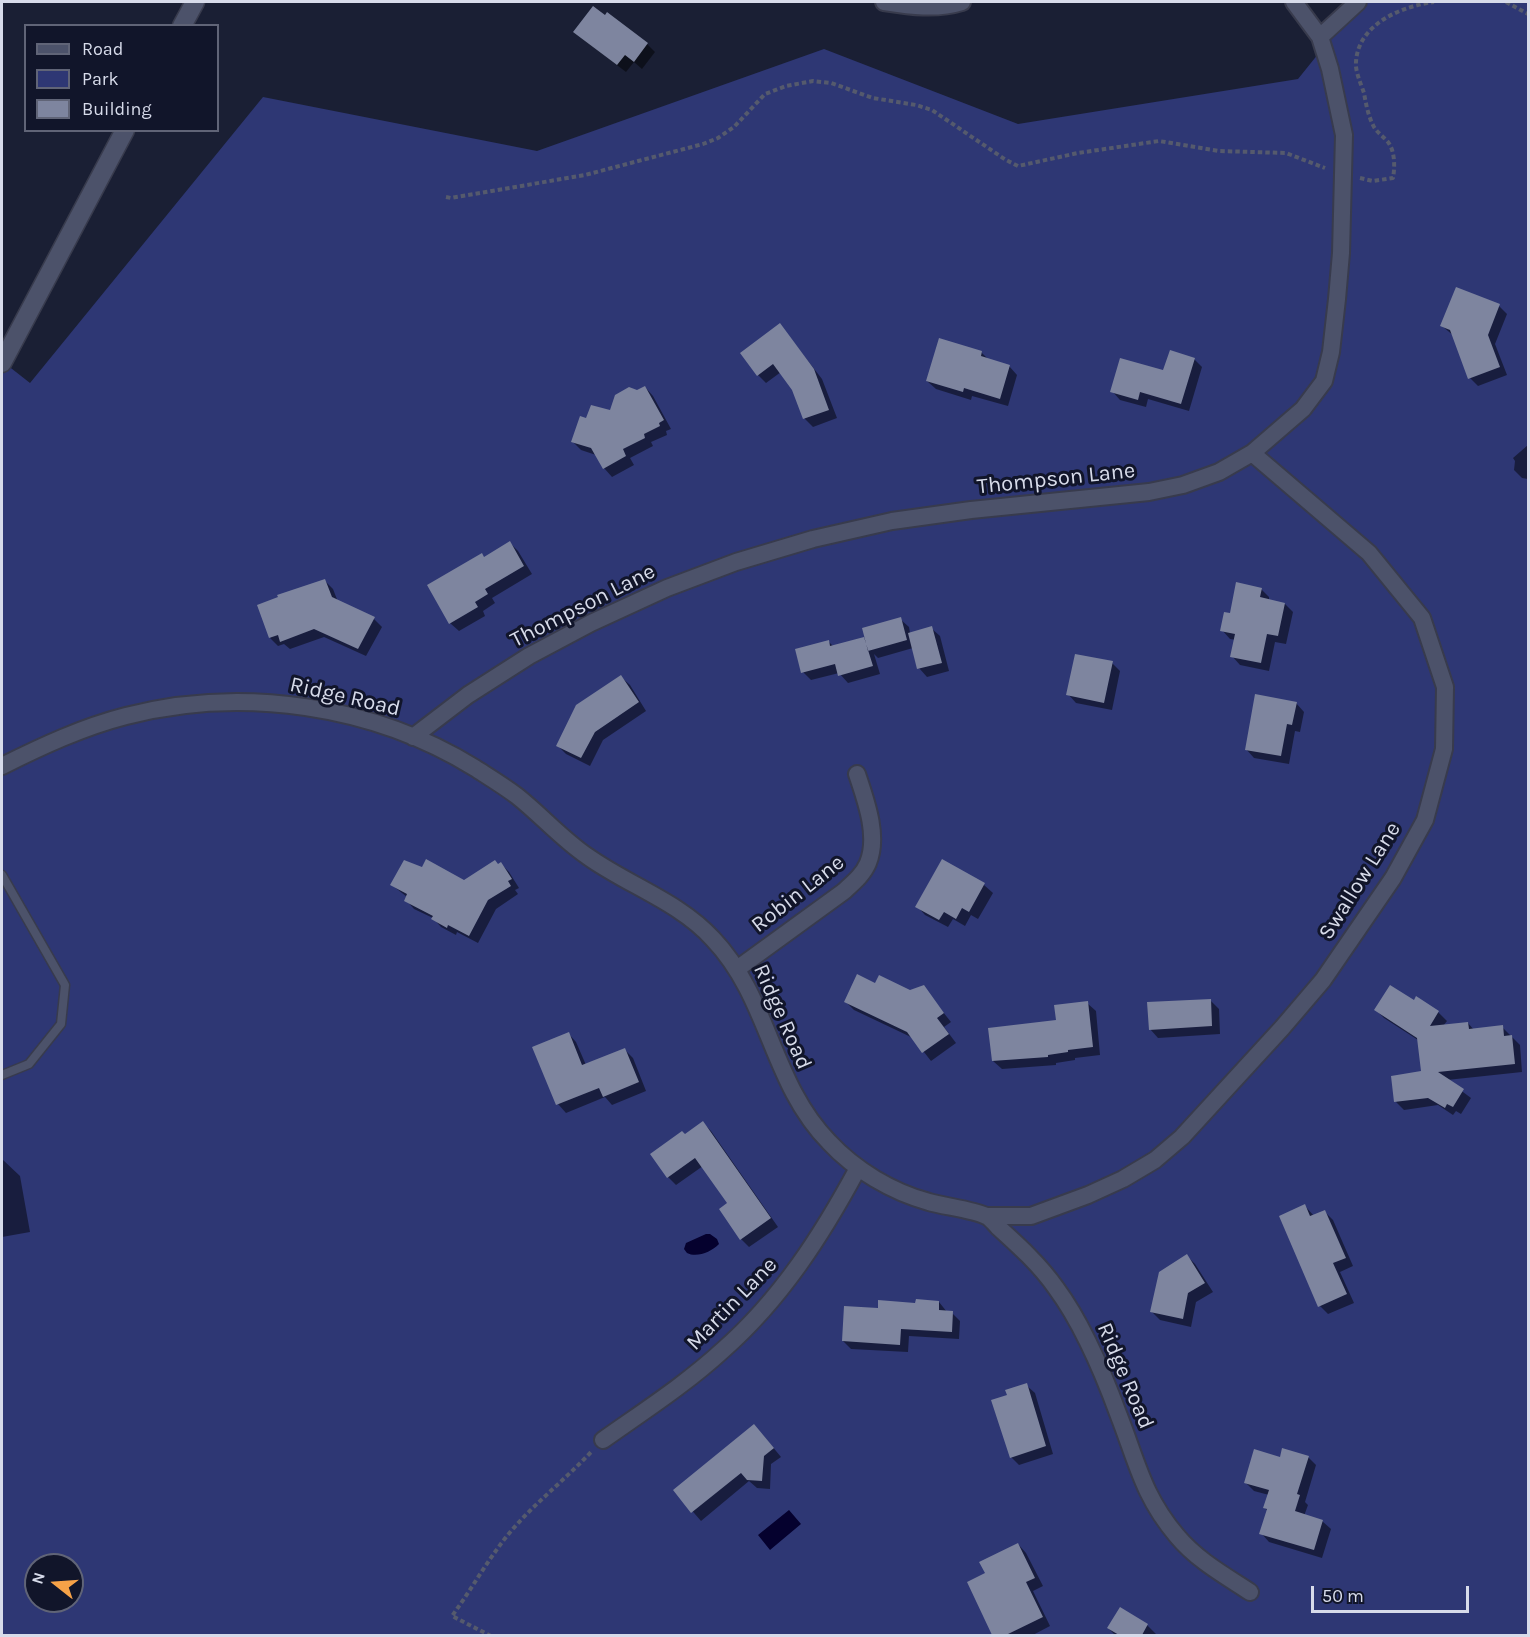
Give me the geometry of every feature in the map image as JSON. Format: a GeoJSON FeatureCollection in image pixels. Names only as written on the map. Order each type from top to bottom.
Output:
{"type":"FeatureCollection","features":[{"type":"Feature","properties":{"kind":"street"},"geometry":{"type":"LineString","coordinates":[[183,24],[195,2]]}},
{"type":"Feature","properties":{"kind":"street"},"geometry":{"type":"LineString","coordinates":[[884,2],[936,7],[962,2]]}},
{"type":"Feature","properties":{"kind":"street","name":"Thompson Lane"},"geometry":{"type":"LineString","coordinates":[[413,737],[468,695],[550,645],[597,620],[667,588],[736,562],[813,539],[892,521],[971,510],[1160,490],[1183,485],[1219,472],[1252,453],[1303,409],[1324,381],[1331,352],[1341,253],[1344,135],[1330,69],[1320,37],[1294,2]]}},
{"type":"Feature","properties":{"kind":"street"},"geometry":{"type":"LineString","coordinates":[[1320,37],[1358,2]]}},
{"type":"Feature","properties":{"kind":"street"},"geometry":{"type":"LineString","coordinates":[[4,352],[124,132]]}},
{"type":"Feature","properties":{"kind":"street","name":"Swallow Lane"},"geometry":{"type":"LineString","coordinates":[[986,1216],[1031,1216],[1088,1195],[1124,1179],[1155,1160],[1182,1137],[1323,980],[1393,878],[1425,820],[1444,749],[1445,687],[1422,618],[1369,553],[1252,453]]}},
{"type":"Feature","properties":{"kind":"street","name":"Ridge Road"},"geometry":{"type":"LineString","coordinates":[[2,766],[79,730],[127,716],[176,706],[226,702],[276,704],[325,710],[413,737],[472,766],[516,796],[587,856],[667,902],[713,939],[737,969],[761,1015],[788,1086],[807,1116],[829,1143],[858,1168],[895,1190],[923,1201],[986,1216],[1023,1249],[1054,1285],[1076,1316],[1119,1414],[1142,1482],[1160,1514],[1179,1539],[1201,1560],[1250,1592]]}},
{"type":"Feature","properties":{"kind":"street","name":"Robin Lane"},"geometry":{"type":"LineString","coordinates":[[737,969],[843,892],[858,879],[868,863],[873,840],[865,798],[857,774]]}},
{"type":"Feature","properties":{"kind":"street","name":"Martin Lane"},"geometry":{"type":"LineString","coordinates":[[603,1440],[690,1378],[724,1350],[768,1306],[801,1264],[831,1219],[858,1168]]}},
{"type":"Feature","properties":{"kind":"lane"},"geometry":{"type":"LineString","coordinates":[[2,875],[65,985],[61,1024],[29,1064],[2,1075]]}},
{"type":"Feature","properties":{"kind":"path"},"geometry":{"type":"LineString","coordinates":[[1356,178],[1373,181],[1393,178],[1395,170],[1389,144],[1373,125],[1367,108],[1356,63],[1360,48],[1369,31],[1386,17],[1404,9],[1434,2]]}},
{"type":"Feature","properties":{"kind":"path"},"geometry":{"type":"LineString","coordinates":[[1506,2],[1528,14]]}},
{"type":"Feature","properties":{"kind":"path"},"geometry":{"type":"LineString","coordinates":[[446,197],[498,191],[585,175],[704,144],[734,127],[765,94],[786,86],[813,81],[831,83],[873,98],[932,110],[1018,166],[1077,153],[1159,141],[1219,151],[1286,153],[1329,169]]}},
{"type":"Feature","properties":{"kind":"path"},"geometry":{"type":"LineString","coordinates":[[490,1635],[452,1616],[507,1537],[541,1498],[576,1468],[603,1440]]}},
{"type":"Feature","properties":{"kind":"green space"},"geometry":{"type":"Polygon","coordinates":[[[1360,2],[1528,2],[1528,1635],[2,1635],[2,361],[30,383],[263,97],[537,151],[824,49],[1018,124],[1298,79],[1360,2]]]}},
{"type":"Feature","properties":{"kind":"shaded area"},"geometry":{"type":"Polygon","coordinates":[[[706,1234],[717,1239],[719,1244],[704,1253],[695,1255],[687,1253],[684,1249],[686,1243],[706,1234]]]}},
{"type":"Feature","properties":{"kind":"shaded area"},"geometry":{"type":"Polygon","coordinates":[[[789,1510],[801,1524],[770,1550],[758,1535],[789,1510]]]}},
{"type":"Feature","properties":{"kind":"building"},"geometry":{"type":"Polygon","coordinates":[[[593,6],[605,15],[607,12],[648,43],[634,62],[625,55],[617,65],[573,32],[593,6]]]}},
{"type":"Feature","properties":{"kind":"building"},"geometry":{"type":"Polygon","coordinates":[[[1456,287],[1500,304],[1488,335],[1500,367],[1468,379],[1450,330],[1440,326],[1456,287]]]}},
{"type":"Feature","properties":{"kind":"building"},"geometry":{"type":"Polygon","coordinates":[[[780,323],[814,369],[829,410],[803,419],[792,390],[773,364],[757,376],[740,353],[780,323]]]}},
{"type":"Feature","properties":{"kind":"building"},"geometry":{"type":"Polygon","coordinates":[[[939,338],[982,351],[981,356],[1010,365],[1000,399],[964,388],[963,392],[926,381],[939,338]]]}},
{"type":"Feature","properties":{"kind":"building"},"geometry":{"type":"Polygon","coordinates":[[[1170,350],[1195,358],[1181,404],[1140,392],[1138,400],[1110,392],[1120,358],[1163,370],[1170,350]]]}},
{"type":"Feature","properties":{"kind":"building"},"geometry":{"type":"Polygon","coordinates":[[[645,386],[664,420],[659,423],[660,426],[644,434],[645,438],[623,449],[626,456],[603,469],[591,448],[571,442],[580,416],[586,418],[591,405],[610,410],[615,395],[629,387],[637,390],[645,386]]]}},
{"type":"Feature","properties":{"kind":"building"},"geometry":{"type":"Polygon","coordinates":[[[510,541],[524,566],[485,589],[488,594],[475,602],[478,607],[449,624],[427,585],[482,553],[484,557],[510,541]]]}},
{"type":"Feature","properties":{"kind":"building"},"geometry":{"type":"Polygon","coordinates":[[[325,579],[332,597],[375,617],[358,649],[314,629],[280,642],[278,635],[269,638],[257,605],[278,597],[277,595],[325,579]]]}},
{"type":"Feature","properties":{"kind":"building"},"geometry":{"type":"Polygon","coordinates":[[[1236,582],[1262,588],[1260,597],[1285,603],[1278,636],[1267,634],[1261,663],[1230,657],[1235,634],[1220,631],[1224,612],[1230,613],[1236,582]]]}},
{"type":"Feature","properties":{"kind":"building"},"geometry":{"type":"Polygon","coordinates":[[[901,617],[907,640],[868,651],[862,628],[901,617]]]}},
{"type":"Feature","properties":{"kind":"building"},"geometry":{"type":"Polygon","coordinates":[[[932,626],[942,663],[917,669],[908,633],[932,626]]]}},
{"type":"Feature","properties":{"kind":"building"},"geometry":{"type":"Polygon","coordinates":[[[864,637],[873,666],[838,676],[835,664],[801,673],[795,649],[829,640],[830,646],[864,637]]]}},
{"type":"Feature","properties":{"kind":"building"},"geometry":{"type":"Polygon","coordinates":[[[1075,654],[1113,661],[1104,703],[1066,695],[1075,654]]]}},
{"type":"Feature","properties":{"kind":"building"},"geometry":{"type":"Polygon","coordinates":[[[621,675],[639,702],[595,732],[581,758],[556,746],[576,705],[621,675]]]}},
{"type":"Feature","properties":{"kind":"building"},"geometry":{"type":"Polygon","coordinates":[[[1255,694],[1297,702],[1292,725],[1287,724],[1281,756],[1245,750],[1255,694]]]}},
{"type":"Feature","properties":{"kind":"building"},"geometry":{"type":"Polygon","coordinates":[[[426,859],[464,880],[495,860],[498,864],[501,862],[512,879],[508,881],[511,886],[488,900],[469,936],[431,919],[433,916],[404,901],[407,894],[390,885],[404,860],[422,867],[426,859]]]}},
{"type":"Feature","properties":{"kind":"building"},"geometry":{"type":"Polygon","coordinates":[[[942,859],[985,883],[969,912],[962,908],[956,919],[944,912],[939,920],[915,907],[942,859]]]}},
{"type":"Feature","properties":{"kind":"building"},"geometry":{"type":"Polygon","coordinates":[[[857,974],[875,983],[879,975],[910,990],[924,985],[944,1013],[937,1018],[949,1034],[922,1053],[907,1032],[844,1002],[857,974]]]}},
{"type":"Feature","properties":{"kind":"building"},"geometry":{"type":"Polygon","coordinates":[[[1390,985],[1414,1000],[1416,996],[1439,1011],[1430,1026],[1468,1022],[1469,1029],[1503,1025],[1504,1036],[1512,1035],[1515,1064],[1438,1072],[1464,1089],[1453,1107],[1447,1104],[1445,1108],[1428,1098],[1394,1102],[1391,1076],[1421,1071],[1417,1038],[1374,1010],[1390,985]]]}},
{"type":"Feature","properties":{"kind":"building"},"geometry":{"type":"Polygon","coordinates":[[[1211,999],[1212,1026],[1149,1030],[1147,1002],[1211,999]]]}},
{"type":"Feature","properties":{"kind":"building"},"geometry":{"type":"Polygon","coordinates":[[[1088,1001],[1093,1047],[1068,1050],[1068,1052],[1048,1055],[1048,1057],[992,1061],[988,1028],[1056,1020],[1054,1005],[1088,1001]]]}},
{"type":"Feature","properties":{"kind":"building"},"geometry":{"type":"Polygon","coordinates":[[[569,1032],[582,1065],[625,1048],[639,1082],[603,1097],[599,1088],[556,1105],[532,1047],[569,1032]]]}},
{"type":"Feature","properties":{"kind":"building"},"geometry":{"type":"Polygon","coordinates":[[[703,1121],[771,1218],[740,1240],[719,1209],[727,1203],[695,1158],[667,1178],[650,1154],[682,1131],[685,1134],[703,1121]]]}},
{"type":"Feature","properties":{"kind":"building"},"geometry":{"type":"Polygon","coordinates":[[[1305,1204],[1310,1216],[1325,1210],[1346,1258],[1333,1263],[1347,1294],[1318,1307],[1279,1216],[1305,1204]]]}},
{"type":"Feature","properties":{"kind":"building"},"geometry":{"type":"Polygon","coordinates":[[[1187,1254],[1205,1283],[1188,1293],[1183,1319],[1150,1312],[1159,1272],[1187,1254]]]}},
{"type":"Feature","properties":{"kind":"building"},"geometry":{"type":"Polygon","coordinates":[[[916,1299],[939,1301],[939,1310],[953,1311],[952,1332],[901,1329],[900,1345],[842,1341],[844,1306],[878,1308],[878,1300],[915,1303],[916,1299]]]}},
{"type":"Feature","properties":{"kind":"building"},"geometry":{"type":"Polygon","coordinates":[[[1027,1383],[1046,1446],[1010,1458],[991,1400],[1007,1395],[1005,1390],[1027,1383]]]}},
{"type":"Feature","properties":{"kind":"building"},"geometry":{"type":"Polygon","coordinates":[[[754,1424],[774,1448],[764,1456],[762,1481],[747,1480],[741,1473],[691,1513],[673,1490],[754,1424]]]}},
{"type":"Feature","properties":{"kind":"building"},"geometry":{"type":"Polygon","coordinates":[[[1282,1448],[1309,1456],[1297,1494],[1300,1495],[1295,1511],[1323,1520],[1314,1550],[1259,1534],[1267,1509],[1263,1508],[1269,1490],[1244,1483],[1254,1449],[1280,1457],[1282,1448]]]}},
{"type":"Feature","properties":{"kind":"building"},"geometry":{"type":"Polygon","coordinates":[[[1018,1543],[1035,1578],[1026,1582],[1043,1617],[1006,1635],[992,1635],[967,1582],[985,1573],[979,1562],[1018,1543]]]}},
{"type":"Feature","properties":{"kind":"building"},"geometry":{"type":"Polygon","coordinates":[[[1120,1607],[1148,1624],[1142,1635],[1119,1635],[1107,1628],[1120,1607]]]}}]}
